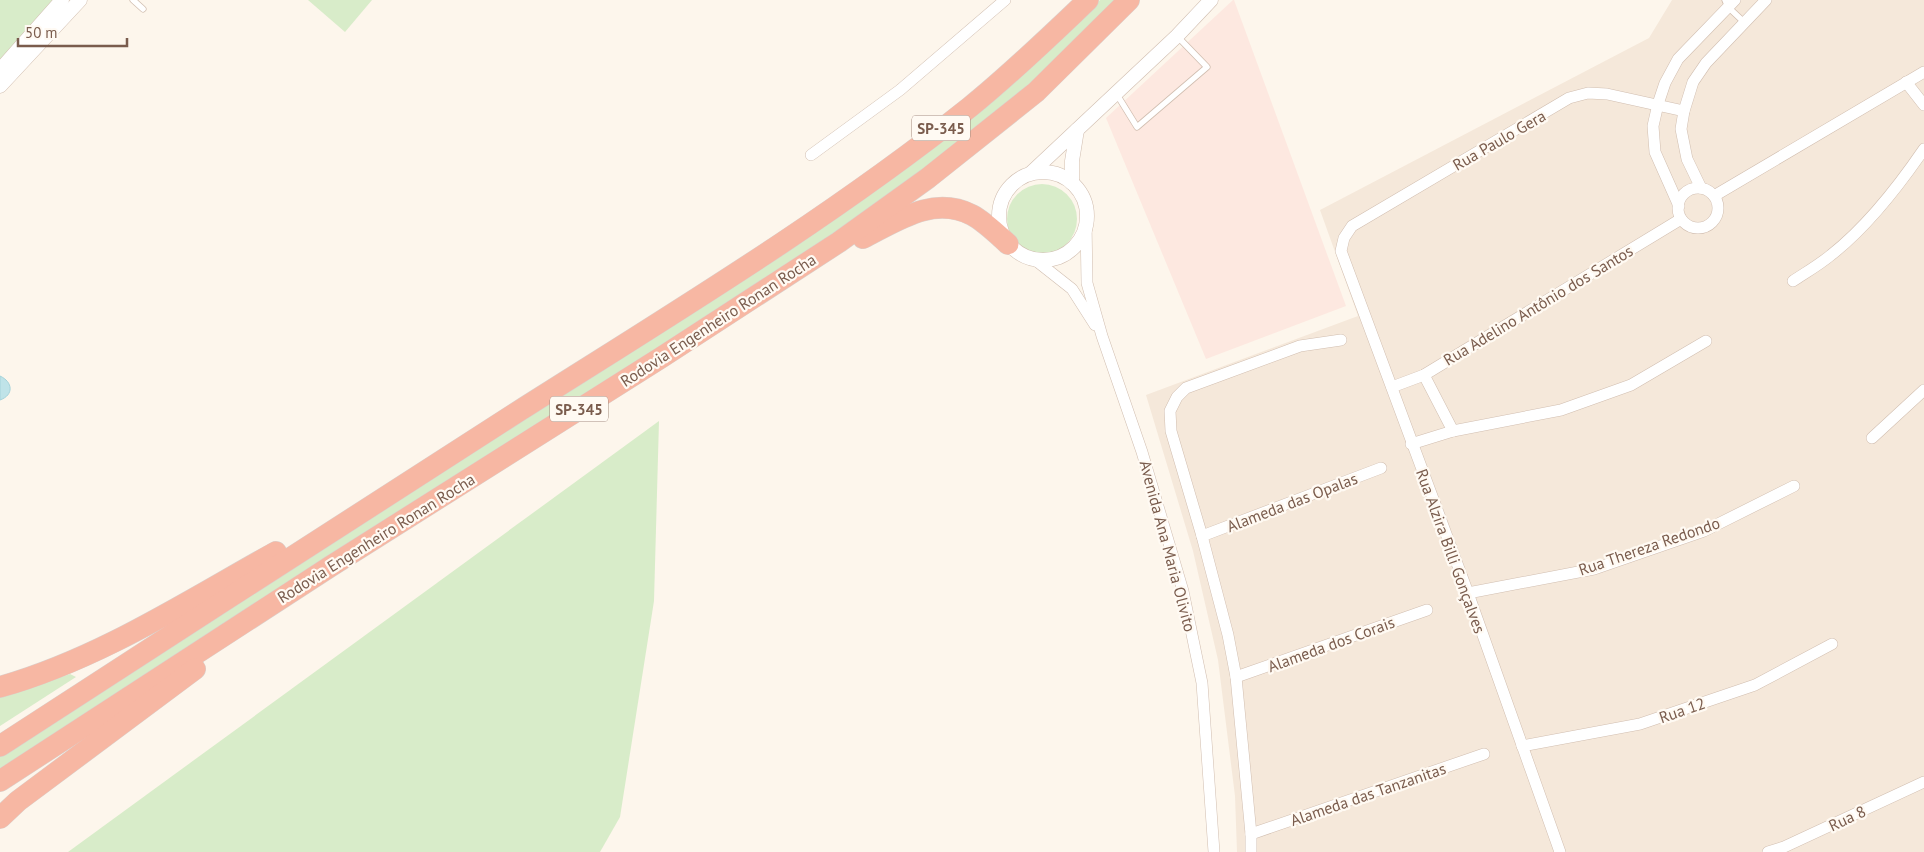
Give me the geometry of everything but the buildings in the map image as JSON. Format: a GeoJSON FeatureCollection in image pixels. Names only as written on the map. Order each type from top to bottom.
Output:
{"type":"FeatureCollection","features":[{"type":"Feature","properties":{"kind":"highway"},"geometry":{"type":"LineString","coordinates":[[1041,45],[1077,0]]}},
{"type":"Feature","properties":{"kind":"highway","name":"Rodovia Engenheiro Ronan Rocha"},"geometry":{"type":"LineString","coordinates":[[0,746],[446,457],[773,251],[897,163],[972,105],[1041,45],[1088,0]]}},
{"type":"Feature","properties":{"kind":"highway","name":"Rodovia Engenheiro Ronan Rocha"},"geometry":{"type":"LineString","coordinates":[[0,781],[331,566],[662,357],[846,237],[928,178],[1036,92],[1130,0]]}},
{"type":"Feature","properties":{"kind":"highway"},"geometry":{"type":"LineString","coordinates":[[789,275],[915,212],[926,209],[949,208],[971,215],[1008,244]]}},
{"type":"Feature","properties":{"kind":"highway"},"geometry":{"type":"LineString","coordinates":[[0,688],[62,667],[117,640],[446,457]]}},
{"type":"Feature","properties":{"kind":"highway"},"geometry":{"type":"LineString","coordinates":[[0,818],[18,801],[331,566]]}},
{"type":"Feature","properties":{"kind":"street"},"geometry":{"type":"LineString","coordinates":[[3,75],[62,0]]}},
{"type":"Feature","properties":{"kind":"street"},"geometry":{"type":"LineString","coordinates":[[3,75],[80,0]]}},
{"type":"Feature","properties":{"kind":"street"},"geometry":{"type":"LineString","coordinates":[[811,155],[900,90],[1005,0]]}},
{"type":"Feature","properties":{"kind":"street"},"geometry":{"type":"LineString","coordinates":[[1031,173],[1046,172],[1060,175],[1072,183],[1081,194],[1086,207],[1086,221],[1082,235],[1074,247],[1062,256],[1048,260],[1034,259],[1020,254],[1008,244],[1001,231],[999,217],[1001,202],[1008,189],[1018,179],[1031,173],[1177,36],[1211,0]]}},
{"type":"Feature","properties":{"kind":"street"},"geometry":{"type":"LineString","coordinates":[[1701,188],[1687,159],[1681,128],[1693,82],[1706,63],[1766,0]]}},
{"type":"Feature","properties":{"kind":"street"},"geometry":{"type":"LineString","coordinates":[[1679,206],[1680,200],[1688,191],[1701,188],[1714,196],[1717,202],[1717,215],[1710,225],[1697,228],[1686,224],[1681,219],[1679,206],[1655,152],[1654,126],[1658,104],[1665,83],[1678,59],[1730,2]]}},
{"type":"Feature","properties":{"kind":"street"},"geometry":{"type":"LineString","coordinates":[[1714,196],[1924,72]]}},
{"type":"Feature","properties":{"kind":"street"},"geometry":{"type":"LineString","coordinates":[[1906,82],[1924,105]]}},
{"type":"Feature","properties":{"kind":"street","name":"Rua Paulo Gera"},"geometry":{"type":"LineString","coordinates":[[1341,252],[1344,238],[1352,226],[1570,98],[1588,94],[1607,94],[1684,111]]}},
{"type":"Feature","properties":{"kind":"street"},"geometry":{"type":"LineString","coordinates":[[1072,183],[1072,161],[1077,130]]}},
{"type":"Feature","properties":{"kind":"street"},"geometry":{"type":"LineString","coordinates":[[1793,281],[1830,256],[1852,237],[1889,196],[1924,149]]}},
{"type":"Feature","properties":{"kind":"street","name":"Rua Adelino Antônio dos Santos"},"geometry":{"type":"LineString","coordinates":[[1392,387],[1424,375],[1681,219]]}},
{"type":"Feature","properties":{"kind":"street","name":"Avenida Ana Maria Olivito"},"geometry":{"type":"LineString","coordinates":[[1086,221],[1087,282],[1102,336],[1142,452],[1184,591],[1202,683],[1214,852]]}},
{"type":"Feature","properties":{"kind":"street","name":"Rua Alzira Billi Gonçalves"},"geometry":{"type":"LineString","coordinates":[[1341,252],[1468,593],[1560,852]]}},
{"type":"Feature","properties":{"kind":"street","name":"Avenida Ana Maria Olivito"},"geometry":{"type":"LineString","coordinates":[[1034,259],[1072,289],[1102,336]]}},
{"type":"Feature","properties":{"kind":"street","name":"Avenida Ana Maria Olivito"},"geometry":{"type":"LineString","coordinates":[[1251,852],[1252,834],[1236,678],[1228,635],[1202,536],[1171,431],[1170,411],[1177,397],[1186,388],[1300,346],[1341,340]]}},
{"type":"Feature","properties":{"kind":"street"},"geometry":{"type":"LineString","coordinates":[[1411,444],[1453,431],[1560,410],[1632,385],[1706,340]]}},
{"type":"Feature","properties":{"kind":"street"},"geometry":{"type":"LineString","coordinates":[[1424,375],[1453,431]]}},
{"type":"Feature","properties":{"kind":"street"},"geometry":{"type":"LineString","coordinates":[[1872,438],[1924,390]]}},
{"type":"Feature","properties":{"kind":"street","name":"Alameda das Opalas"},"geometry":{"type":"LineString","coordinates":[[1202,536],[1381,468]]}},
{"type":"Feature","properties":{"kind":"street","name":"Rua Thereza Redondo"},"geometry":{"type":"LineString","coordinates":[[1468,593],[1594,569],[1704,531],[1794,486]]}},
{"type":"Feature","properties":{"kind":"street","name":"Alameda dos Corais"},"geometry":{"type":"LineString","coordinates":[[1236,678],[1427,610]]}},
{"type":"Feature","properties":{"kind":"street","name":"Rua 12"},"geometry":{"type":"LineString","coordinates":[[1522,746],[1640,724],[1755,685],[1832,644]]}},
{"type":"Feature","properties":{"kind":"street","name":"Alameda das Tanzanitas"},"geometry":{"type":"LineString","coordinates":[[1252,834],[1484,754]]}},
{"type":"Feature","properties":{"kind":"street","name":"Rua 8"},"geometry":{"type":"LineString","coordinates":[[1768,852],[1784,847],[1924,782]]}},
{"type":"Feature","properties":{"kind":"lane"},"geometry":{"type":"LineString","coordinates":[[133,0],[142,9]]}},
{"type":"Feature","properties":{"kind":"lane"},"geometry":{"type":"LineString","coordinates":[[1730,2],[1744,22]]}},
{"type":"Feature","properties":{"kind":"lane"},"geometry":{"type":"LineString","coordinates":[[1116,93],[1137,127],[1207,67],[1177,36]]}},
{"type":"Feature","properties":{"kind":"shaded area"},"geometry":{"type":"Polygon","coordinates":[[[1233,0],[1346,306],[1206,359],[1106,118],[1233,0]]]}},
{"type":"Feature","properties":{"kind":"shaded area"},"geometry":{"type":"Polygon","coordinates":[[[1672,0],[1924,0],[1924,852],[1237,852],[1235,796],[1218,660],[1193,551],[1146,395],[1358,316],[1320,210],[1649,38],[1672,0]]]}},
{"type":"Feature","properties":{"kind":"green space"},"geometry":{"type":"Polygon","coordinates":[[[0,0],[54,0],[0,62],[0,0]]]}},
{"type":"Feature","properties":{"kind":"green space"},"geometry":{"type":"Polygon","coordinates":[[[308,0],[372,0],[345,32],[308,0]]]}},
{"type":"Feature","properties":{"kind":"green space"},"geometry":{"type":"Polygon","coordinates":[[[1100,0],[1119,0],[1048,68],[988,119],[930,165],[799,258],[0,769],[0,754],[318,549],[1044,54],[1100,0]]]}},
{"type":"Feature","properties":{"kind":"green space"},"geometry":{"type":"Polygon","coordinates":[[[1042,184],[1055,187],[1067,194],[1074,206],[1077,219],[1074,232],[1067,244],[1055,251],[1042,254],[1029,251],[1017,244],[1010,232],[1007,219],[1010,206],[1017,194],[1029,187],[1042,184]]]}},
{"type":"Feature","properties":{"kind":"green space"},"geometry":{"type":"Polygon","coordinates":[[[659,421],[654,601],[620,817],[600,852],[68,852],[659,421]]]}},
{"type":"Feature","properties":{"kind":"green space"},"geometry":{"type":"Polygon","coordinates":[[[70,674],[76,677],[0,726],[0,697],[70,674]]]}},
{"type":"Feature","properties":{"kind":"water"},"geometry":{"type":"Polygon","coordinates":[[[0,376],[9,385],[10,392],[5,398],[0,400],[0,376]]]}}]}
